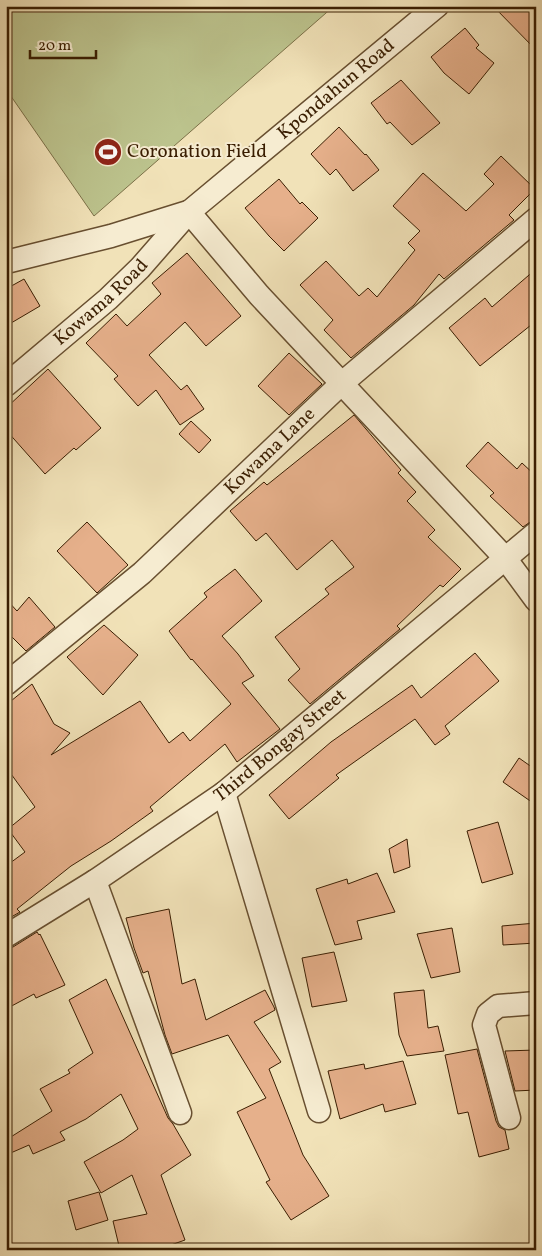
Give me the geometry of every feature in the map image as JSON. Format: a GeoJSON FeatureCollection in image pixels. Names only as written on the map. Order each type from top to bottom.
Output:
{"type":"FeatureCollection","features":[{"type":"Feature","properties":{"kind":"street","name":"Kpondahun Road"},"geometry":{"type":"LineString","coordinates":[[189,212],[437,6]]}},
{"type":"Feature","properties":{"kind":"street"},"geometry":{"type":"LineString","coordinates":[[6,262],[112,236],[189,212],[259,295],[505,558],[536,600]]}},
{"type":"Feature","properties":{"kind":"street","name":"Kowama Road"},"geometry":{"type":"LineString","coordinates":[[6,385],[121,286],[140,268],[189,212]]}},
{"type":"Feature","properties":{"kind":"street","name":"Kowama Lane"},"geometry":{"type":"LineString","coordinates":[[6,684],[142,573],[341,384],[536,219]]}},
{"type":"Feature","properties":{"kind":"street","name":"Third Bongay Street"},"geometry":{"type":"LineString","coordinates":[[6,936],[95,881],[224,793],[536,533]]}},
{"type":"Feature","properties":{"kind":"street"},"geometry":{"type":"LineString","coordinates":[[224,793],[319,1111]]}},
{"type":"Feature","properties":{"kind":"street"},"geometry":{"type":"LineString","coordinates":[[95,881],[180,1113]]}},
{"type":"Feature","properties":{"kind":"street"},"geometry":{"type":"LineString","coordinates":[[508,1118],[484,1026],[488,1014],[498,1006],[536,1003]]}},
{"type":"Feature","properties":{"kind":"green space","name":"Coronation Field"},"geometry":{"type":"Polygon","coordinates":[[[6,6],[334,6],[94,216],[6,89],[6,6]]]}},
{"type":"Feature","properties":{"kind":"building"},"geometry":{"type":"Polygon","coordinates":[[[493,6],[536,6],[536,50],[493,6]]]}},
{"type":"Feature","properties":{"kind":"building"},"geometry":{"type":"Polygon","coordinates":[[[465,28],[479,45],[476,48],[494,63],[469,94],[444,73],[431,57],[465,28]]]}},
{"type":"Feature","properties":{"kind":"building"},"geometry":{"type":"Polygon","coordinates":[[[401,80],[440,123],[412,145],[390,122],[387,124],[371,103],[401,80]]]}},
{"type":"Feature","properties":{"kind":"building"},"geometry":{"type":"Polygon","coordinates":[[[339,127],[379,170],[353,191],[336,169],[330,175],[311,154],[339,127]]]}},
{"type":"Feature","properties":{"kind":"building"},"geometry":{"type":"Polygon","coordinates":[[[501,156],[535,189],[509,215],[514,220],[444,279],[439,274],[414,305],[351,358],[324,330],[333,320],[300,285],[326,261],[359,296],[368,288],[377,297],[415,250],[408,243],[420,231],[393,206],[423,173],[466,211],[494,184],[484,174],[501,156]]]}},
{"type":"Feature","properties":{"kind":"building"},"geometry":{"type":"Polygon","coordinates":[[[279,179],[300,204],[302,202],[318,218],[284,251],[245,208],[279,179]]]}},
{"type":"Feature","properties":{"kind":"building"},"geometry":{"type":"Polygon","coordinates":[[[187,253],[241,316],[206,346],[185,322],[149,355],[181,390],[187,385],[204,409],[180,425],[156,390],[138,406],[114,379],[118,376],[86,343],[116,314],[127,326],[161,294],[152,283],[187,253]]]}},
{"type":"Feature","properties":{"kind":"building"},"geometry":{"type":"Polygon","coordinates":[[[536,269],[536,321],[480,366],[449,328],[485,298],[492,307],[536,269]]]}},
{"type":"Feature","properties":{"kind":"building"},"geometry":{"type":"Polygon","coordinates":[[[24,279],[40,306],[6,326],[6,289],[24,279]]]}},
{"type":"Feature","properties":{"kind":"building"},"geometry":{"type":"Polygon","coordinates":[[[289,353],[322,384],[289,415],[258,386],[289,353]]]}},
{"type":"Feature","properties":{"kind":"building"},"geometry":{"type":"Polygon","coordinates":[[[48,369],[101,428],[76,450],[74,448],[45,474],[6,430],[6,408],[48,369]]]}},
{"type":"Feature","properties":{"kind":"building"},"geometry":{"type":"Polygon","coordinates":[[[354,415],[401,470],[398,473],[416,492],[407,501],[435,530],[428,537],[461,569],[443,587],[440,585],[397,626],[400,629],[310,704],[288,680],[300,669],[275,637],[329,594],[325,589],[354,567],[332,540],[297,570],[266,533],[256,541],[230,511],[264,482],[267,485],[354,415]]]}},
{"type":"Feature","properties":{"kind":"building"},"geometry":{"type":"Polygon","coordinates":[[[191,421],[211,440],[199,453],[179,434],[191,421]]]}},
{"type":"Feature","properties":{"kind":"building"},"geometry":{"type":"Polygon","coordinates":[[[488,442],[517,469],[522,463],[536,476],[536,518],[523,527],[490,496],[494,493],[466,466],[488,442]]]}},
{"type":"Feature","properties":{"kind":"building"},"geometry":{"type":"Polygon","coordinates":[[[87,522],[128,565],[97,593],[57,551],[87,522]]]}},
{"type":"Feature","properties":{"kind":"building"},"geometry":{"type":"Polygon","coordinates":[[[235,569],[262,601],[222,636],[254,676],[242,683],[280,729],[237,762],[225,744],[150,807],[153,811],[111,841],[71,866],[17,909],[20,912],[6,920],[6,866],[25,852],[8,829],[35,807],[6,767],[6,705],[32,684],[54,724],[70,733],[51,755],[140,701],[169,743],[183,732],[190,741],[231,704],[191,660],[169,631],[207,597],[204,593],[235,569]]]}},
{"type":"Feature","properties":{"kind":"building"},"geometry":{"type":"Polygon","coordinates":[[[29,597],[55,627],[26,651],[6,631],[6,599],[17,611],[29,597]]]}},
{"type":"Feature","properties":{"kind":"building"},"geometry":{"type":"Polygon","coordinates":[[[104,625],[138,655],[103,695],[67,657],[104,625]]]}},
{"type":"Feature","properties":{"kind":"building"},"geometry":{"type":"Polygon","coordinates":[[[475,653],[499,681],[445,726],[450,734],[435,745],[415,719],[336,775],[339,778],[289,819],[269,795],[331,742],[412,685],[421,698],[475,653]]]}},
{"type":"Feature","properties":{"kind":"building"},"geometry":{"type":"Polygon","coordinates":[[[519,758],[536,770],[536,805],[503,782],[519,758]]]}},
{"type":"Feature","properties":{"kind":"building"},"geometry":{"type":"Polygon","coordinates":[[[498,822],[513,874],[482,883],[467,831],[498,822]]]}},
{"type":"Feature","properties":{"kind":"building"},"geometry":{"type":"Polygon","coordinates":[[[407,839],[410,867],[394,873],[389,849],[407,839]]]}},
{"type":"Feature","properties":{"kind":"building"},"geometry":{"type":"Polygon","coordinates":[[[377,873],[395,912],[357,921],[362,939],[335,945],[316,889],[347,879],[348,884],[377,873]]]}},
{"type":"Feature","properties":{"kind":"building"},"geometry":{"type":"Polygon","coordinates":[[[169,909],[182,984],[195,979],[206,1020],[265,990],[274,1007],[275,1010],[254,1022],[281,1062],[269,1069],[303,1155],[329,1196],[291,1220],[266,1182],[270,1180],[237,1112],[266,1098],[228,1035],[172,1054],[148,971],[143,973],[126,918],[169,909]]]}},
{"type":"Feature","properties":{"kind":"building"},"geometry":{"type":"Polygon","coordinates":[[[536,923],[536,943],[503,945],[502,926],[536,923]]]}},
{"type":"Feature","properties":{"kind":"building"},"geometry":{"type":"Polygon","coordinates":[[[452,928],[460,972],[431,978],[417,934],[452,928]]]}},
{"type":"Feature","properties":{"kind":"building"},"geometry":{"type":"Polygon","coordinates":[[[37,932],[40,934],[65,985],[36,998],[34,994],[6,1009],[6,949],[13,947],[37,932]]]}},
{"type":"Feature","properties":{"kind":"building"},"geometry":{"type":"Polygon","coordinates":[[[334,952],[347,1001],[312,1007],[302,958],[334,952]]]}},
{"type":"Feature","properties":{"kind":"building"},"geometry":{"type":"Polygon","coordinates":[[[106,979],[168,1118],[191,1155],[161,1175],[185,1240],[157,1250],[120,1250],[113,1221],[147,1214],[132,1175],[101,1193],[84,1162],[123,1140],[138,1129],[121,1094],[86,1119],[60,1132],[65,1140],[33,1154],[29,1145],[6,1155],[6,1140],[52,1111],[40,1089],[70,1073],[68,1070],[93,1053],[69,1000],[106,979]]]}},
{"type":"Feature","properties":{"kind":"building"},"geometry":{"type":"Polygon","coordinates":[[[424,990],[428,1028],[438,1026],[444,1051],[407,1056],[399,1035],[394,993],[424,990]]]}},
{"type":"Feature","properties":{"kind":"building"},"geometry":{"type":"Polygon","coordinates":[[[477,1049],[496,1121],[499,1127],[505,1130],[509,1149],[479,1157],[468,1112],[458,1114],[445,1055],[477,1049]]]}},
{"type":"Feature","properties":{"kind":"building"},"geometry":{"type":"Polygon","coordinates":[[[536,1050],[536,1090],[515,1091],[505,1051],[536,1050]]]}},
{"type":"Feature","properties":{"kind":"building"},"geometry":{"type":"Polygon","coordinates":[[[403,1061],[416,1104],[385,1112],[383,1104],[340,1119],[328,1071],[364,1064],[365,1069],[403,1061]]]}},
{"type":"Feature","properties":{"kind":"building"},"geometry":{"type":"Polygon","coordinates":[[[99,1192],[108,1220],[76,1230],[68,1201],[99,1192]]]}},
{"type":"Feature","properties":{"kind":"place","name":"Coronation Field"},"geometry":{"type":"Point","coordinates":[108,152]}}]}
